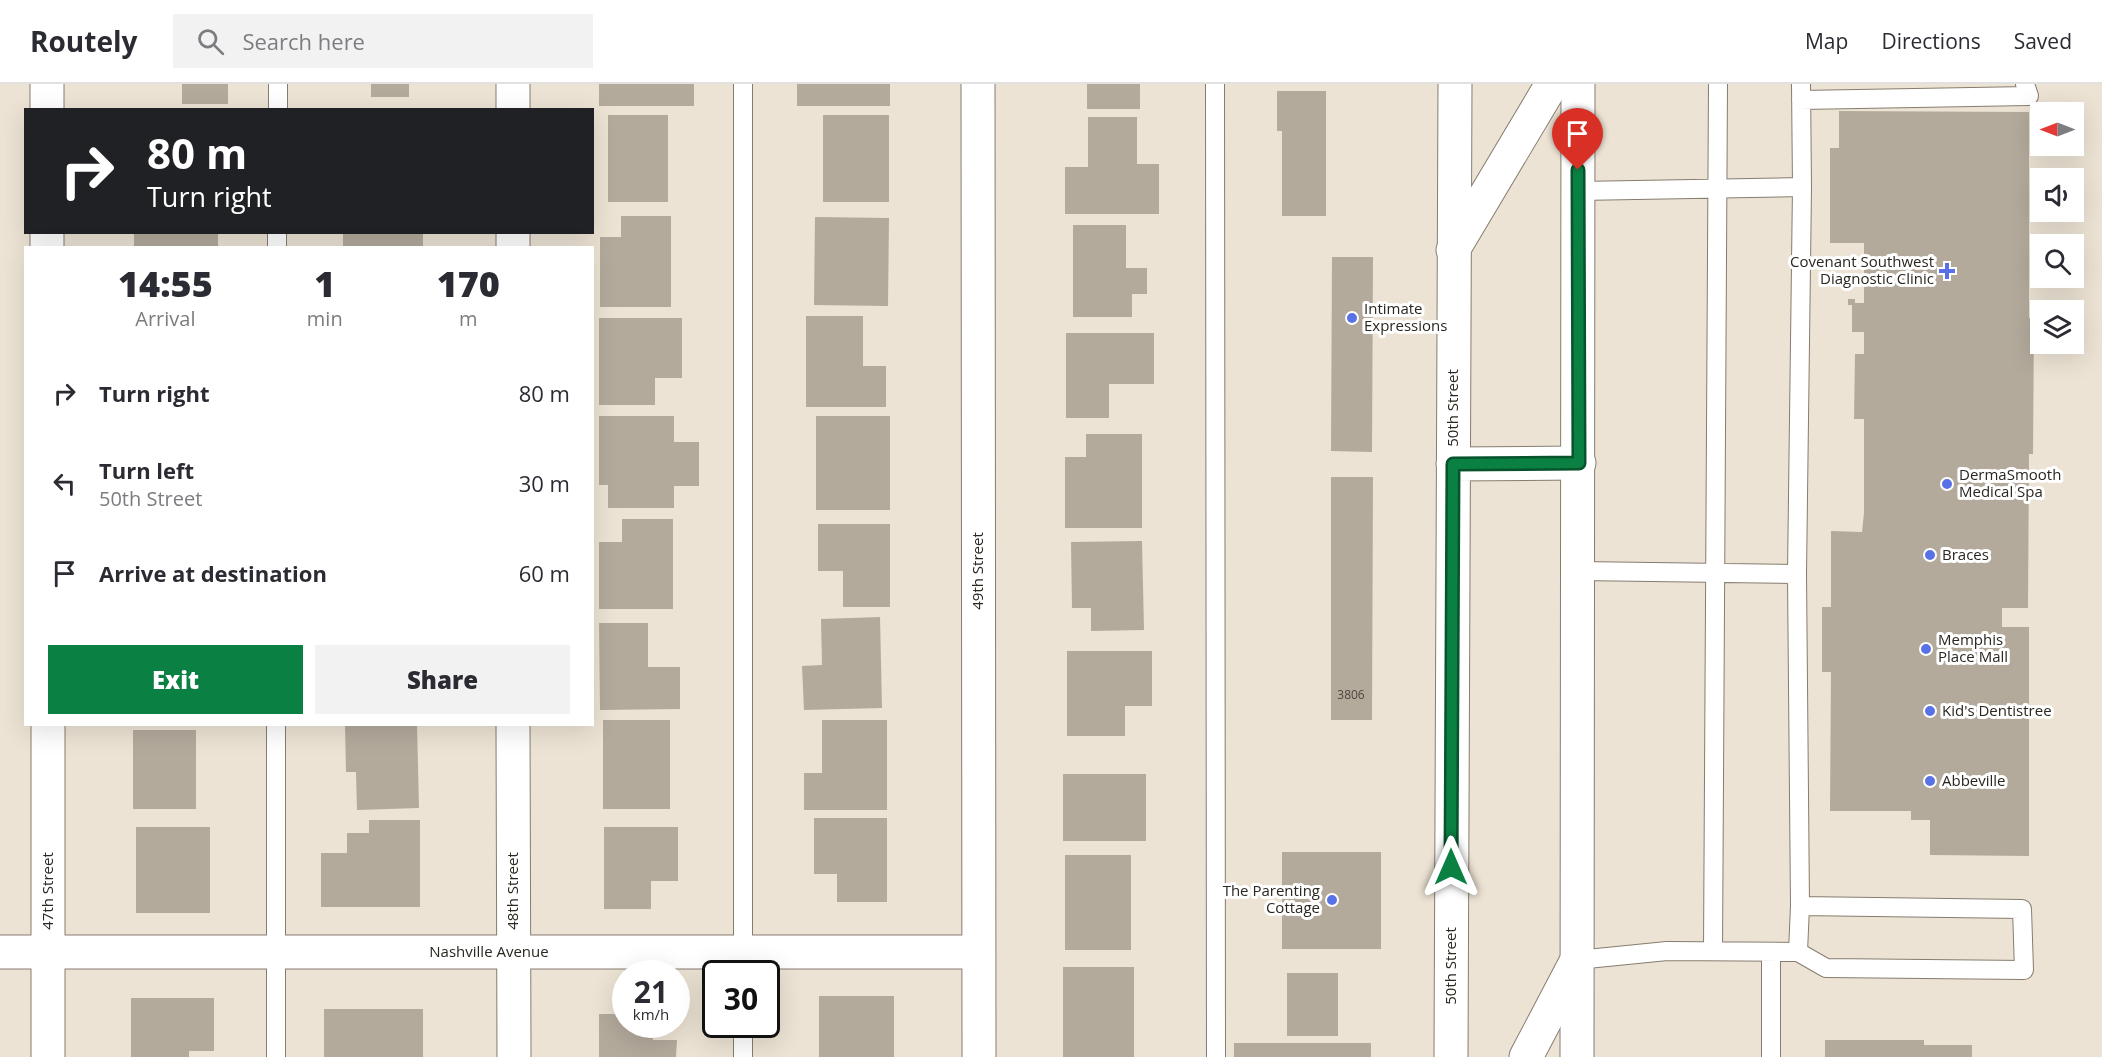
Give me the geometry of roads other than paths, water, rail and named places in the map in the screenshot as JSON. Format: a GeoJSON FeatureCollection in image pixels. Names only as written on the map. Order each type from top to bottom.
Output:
{"type":"FeatureCollection","features":[{"type":"Feature","properties":{"kind":"street"},"geometry":{"type":"LineString","coordinates":[[47,84],[47,108]]}},
{"type":"Feature","properties":{"kind":"street"},"geometry":{"type":"LineString","coordinates":[[513,84],[513,108]]}},
{"type":"Feature","properties":{"kind":"street","name":"49th Street"},"geometry":{"type":"LineString","coordinates":[[978,84],[979,1057]]}},
{"type":"Feature","properties":{"kind":"street","name":"50th Street"},"geometry":{"type":"LineString","coordinates":[[1450,1057],[1455,84]]}},
{"type":"Feature","properties":{"kind":"street"},"geometry":{"type":"LineString","coordinates":[[1453,249],[1552,84]]}},
{"type":"Feature","properties":{"kind":"street"},"geometry":{"type":"LineString","coordinates":[[1577,1057],[1578,84]]}},
{"type":"Feature","properties":{"kind":"street"},"geometry":{"type":"LineString","coordinates":[[1453,464],[1579,463]]}},
{"type":"Feature","properties":{"kind":"street","name":"47th Street"},"geometry":{"type":"LineString","coordinates":[[48,726],[48,1057]]}},
{"type":"Feature","properties":{"kind":"street","name":"48th Street"},"geometry":{"type":"LineString","coordinates":[[513,726],[513,1057]]}},
{"type":"Feature","properties":{"kind":"street","name":"Nashville Avenue"},"geometry":{"type":"LineString","coordinates":[[0,952],[513,952],[702,961]]}},
{"type":"Feature","properties":{"kind":"street","name":"Nashville Avenue"},"geometry":{"type":"LineString","coordinates":[[780,961],[979,952]]}},
{"type":"Feature","properties":{"kind":"street"},"geometry":{"type":"LineString","coordinates":[[1526,1057],[1577,960]]}},
{"type":"Feature","properties":{"kind":"lane"},"geometry":{"type":"LineString","coordinates":[[278,84],[278,108]]}},
{"type":"Feature","properties":{"kind":"lane"},"geometry":{"type":"LineString","coordinates":[[743,84],[743,960]]}},
{"type":"Feature","properties":{"kind":"lane"},"geometry":{"type":"LineString","coordinates":[[1215,84],[1216,1057]]}},
{"type":"Feature","properties":{"kind":"lane"},"geometry":{"type":"LineString","coordinates":[[1713,951],[1718,84]]}},
{"type":"Feature","properties":{"kind":"lane"},"geometry":{"type":"LineString","coordinates":[[1798,952],[1800,906],[1797,573],[1801,92],[2030,96],[2025,84]]}},
{"type":"Feature","properties":{"kind":"lane"},"geometry":{"type":"LineString","coordinates":[[1578,191],[1802,187]]}},
{"type":"Feature","properties":{"kind":"lane"},"geometry":{"type":"LineString","coordinates":[[1578,571],[1797,573]]}},
{"type":"Feature","properties":{"kind":"lane"},"geometry":{"type":"LineString","coordinates":[[276,726],[276,1057]]}},
{"type":"Feature","properties":{"kind":"lane"},"geometry":{"type":"LineString","coordinates":[[1577,960],[1667,951],[1798,952],[1826,968],[2024,970],[2022,909],[1800,906]]}},
{"type":"Feature","properties":{"kind":"lane"},"geometry":{"type":"LineString","coordinates":[[1771,952],[1771,1057]]}},
{"type":"Feature","properties":{"kind":"lane"},"geometry":{"type":"LineString","coordinates":[[742,1057],[743,1038]]}},
{"type":"Feature","properties":{"kind":"place","name":"Covenant Southwest Diagnostic Clinic"},"geometry":{"type":"Point","coordinates":[1947,271]}},
{"type":"Feature","properties":{"kind":"place","name":"Intimate Expressions"},"geometry":{"type":"Point","coordinates":[1352,318]}},
{"type":"Feature","properties":{"kind":"place","name":"DermaSmooth Medical Spa"},"geometry":{"type":"Point","coordinates":[1947,484]}},
{"type":"Feature","properties":{"kind":"place","name":"Braces"},"geometry":{"type":"Point","coordinates":[1930,555]}},
{"type":"Feature","properties":{"kind":"place","name":"Memphis Place Mall"},"geometry":{"type":"Point","coordinates":[1926,649]}},
{"type":"Feature","properties":{"kind":"place","name":"Kid's Dentistree"},"geometry":{"type":"Point","coordinates":[1930,711]}},
{"type":"Feature","properties":{"kind":"place","name":"Abbeville"},"geometry":{"type":"Point","coordinates":[1930,781]}},
{"type":"Feature","properties":{"kind":"place","name":"The Parenting Cottage"},"geometry":{"type":"Point","coordinates":[1332,900]}}]}
